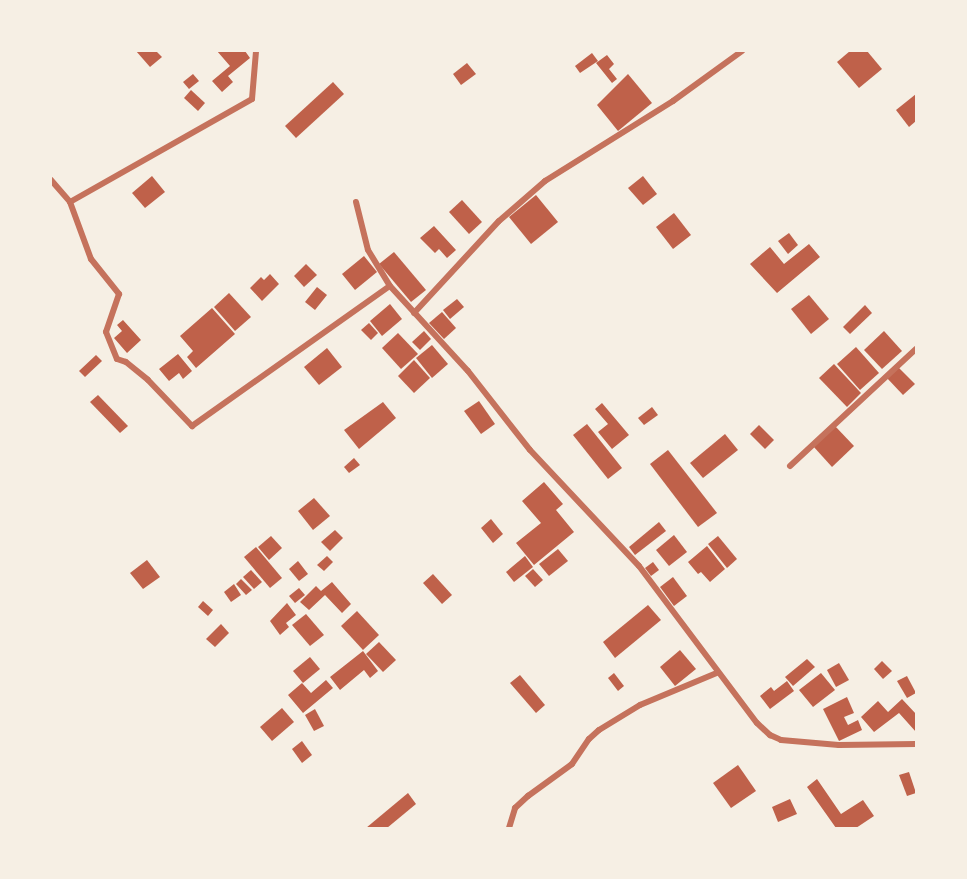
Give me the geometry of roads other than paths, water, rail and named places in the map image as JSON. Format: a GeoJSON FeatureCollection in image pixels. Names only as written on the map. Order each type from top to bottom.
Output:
{"type":"FeatureCollection","features":[{"type":"Feature","properties":{"kind":"street"},"geometry":{"type":"LineString","coordinates":[[70,202],[252,99],[256,51]]}},
{"type":"Feature","properties":{"kind":"street"},"geometry":{"type":"LineString","coordinates":[[414,313],[490,229],[545,181],[673,101],[742,51]]}},
{"type":"Feature","properties":{"kind":"street"},"geometry":{"type":"LineString","coordinates":[[51,180],[70,202],[91,259],[119,294],[106,332],[117,359],[126,362],[148,380],[192,426],[390,286]]}},
{"type":"Feature","properties":{"kind":"street"},"geometry":{"type":"LineString","coordinates":[[356,202],[368,250],[390,286],[468,371],[530,450],[639,566],[717,673],[757,723],[770,735],[781,740],[839,745],[916,744]]}},
{"type":"Feature","properties":{"kind":"street"},"geometry":{"type":"LineString","coordinates":[[790,465],[916,349]]}},
{"type":"Feature","properties":{"kind":"street"},"geometry":{"type":"LineString","coordinates":[[509,828],[515,808],[572,764],[589,739],[599,730],[640,705],[717,673]]}}]}
